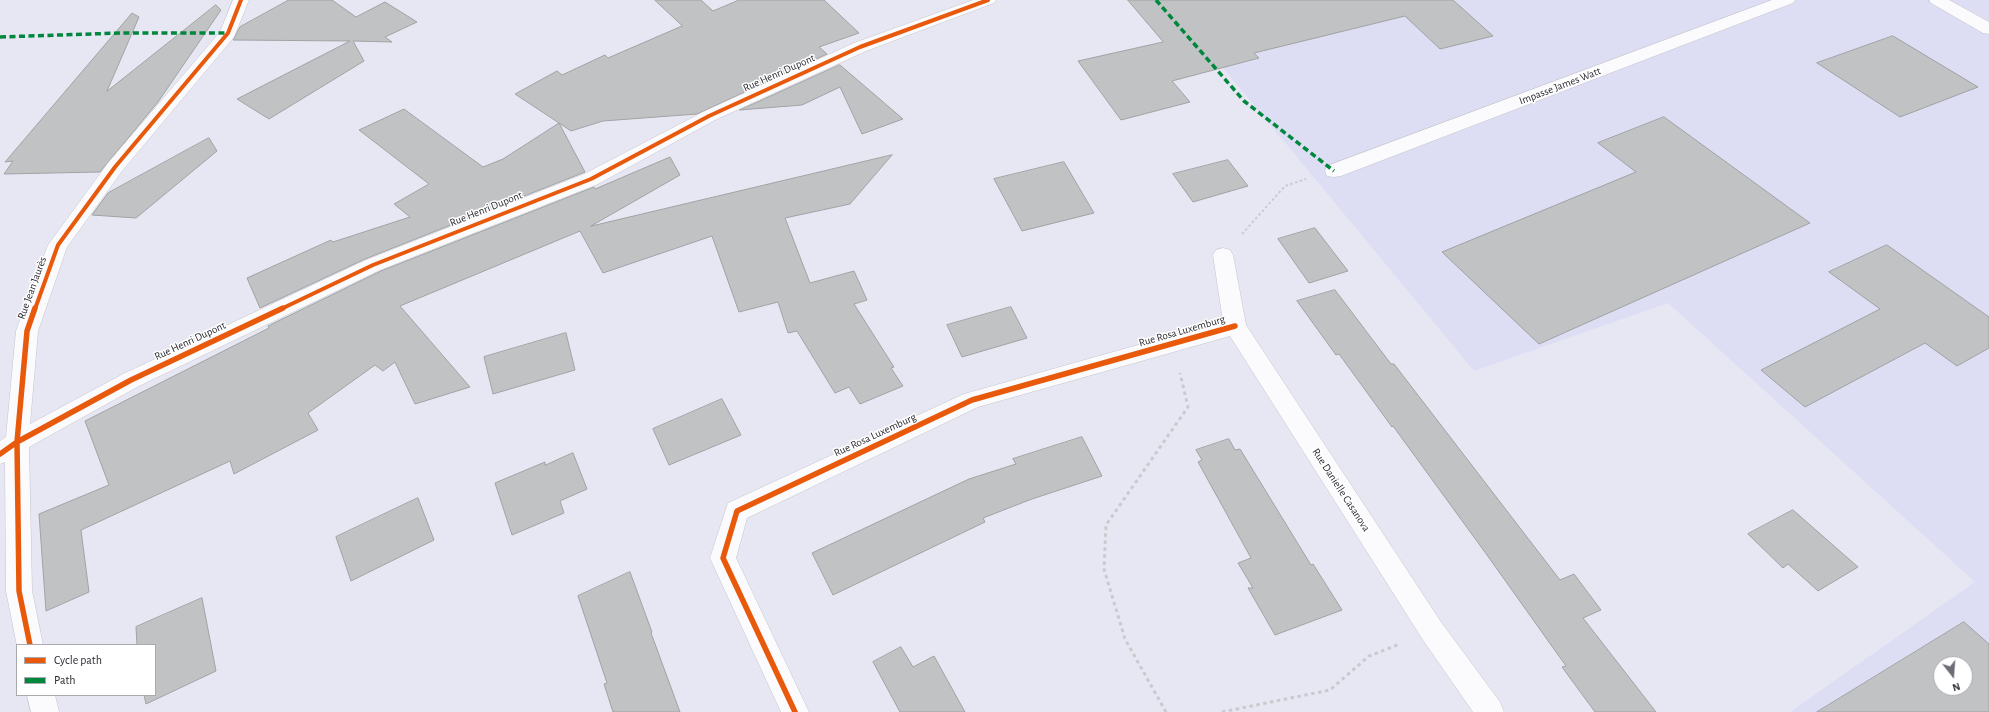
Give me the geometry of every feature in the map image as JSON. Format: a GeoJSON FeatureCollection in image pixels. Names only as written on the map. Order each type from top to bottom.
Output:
{"type":"FeatureCollection","features":[{"type":"Feature","properties":{"kind":"street","name":"Rue Jean Jaurès"},"geometry":{"type":"LineString","coordinates":[[30,644],[19,591],[18,442],[27,331],[58,245],[115,167],[228,33],[242,0]]}},
{"type":"Feature","properties":{"kind":"street","name":"Rue Henri Dupont"},"geometry":{"type":"LineString","coordinates":[[0,454],[18,442],[131,380],[373,265],[591,179],[709,116],[860,47],[988,0]]}},
{"type":"Feature","properties":{"kind":"street","name":"Impasse James Watt"},"geometry":{"type":"LineString","coordinates":[[1334,171],[1787,0]]}},
{"type":"Feature","properties":{"kind":"street"},"geometry":{"type":"LineString","coordinates":[[1937,0],[1989,29]]}},
{"type":"Feature","properties":{"kind":"street","name":"Rue Danielle Casanova"},"geometry":{"type":"LineString","coordinates":[[1223,256],[1235,326],[1432,631],[1490,712]]}},
{"type":"Feature","properties":{"kind":"street","name":"Rue Rosa Luxemburg"},"geometry":{"type":"LineString","coordinates":[[795,712],[723,558],[736,511],[972,400],[1235,326]]}},
{"type":"Feature","properties":{"kind":"street"},"geometry":{"type":"LineString","coordinates":[[41,696],[45,712]]}},
{"type":"Feature","properties":{"kind":"path"},"geometry":{"type":"LineString","coordinates":[[1223,256],[1285,186],[1334,171]]}},
{"type":"Feature","properties":{"kind":"path"},"geometry":{"type":"LineString","coordinates":[[1166,712],[1125,639],[1104,569],[1106,525],[1188,407],[1173,344]]}},
{"type":"Feature","properties":{"kind":"path"},"geometry":{"type":"LineString","coordinates":[[1222,712],[1289,697],[1330,690],[1369,656],[1432,631]]}},
{"type":"Feature","properties":{"kind":"shaded area"},"geometry":{"type":"Polygon","coordinates":[[[1167,0],[1989,0],[1989,712],[1790,712],[1975,582],[1668,303],[1474,371],[1167,0]]]}},
{"type":"Feature","properties":{"kind":"building"},"geometry":{"type":"Polygon","coordinates":[[[289,0],[332,0],[356,17],[385,2],[417,22],[385,37],[392,42],[353,41],[364,61],[269,119],[237,99],[350,41],[233,40],[240,27],[289,0]]]}},
{"type":"Feature","properties":{"kind":"building"},"geometry":{"type":"Polygon","coordinates":[[[655,0],[701,0],[713,11],[739,0],[824,0],[859,33],[819,47],[827,54],[697,114],[603,121],[571,131],[515,94],[557,71],[562,75],[605,55],[608,58],[682,26],[655,0]]]}},
{"type":"Feature","properties":{"kind":"building"},"geometry":{"type":"Polygon","coordinates":[[[1128,0],[1453,0],[1493,36],[1440,49],[1405,16],[1254,53],[1259,58],[1172,81],[1190,102],[1121,120],[1078,61],[1163,42],[1128,0]]]}},
{"type":"Feature","properties":{"kind":"building"},"geometry":{"type":"Polygon","coordinates":[[[216,5],[221,10],[158,102],[100,172],[4,174],[13,161],[5,162],[132,13],[139,17],[107,91],[216,5]]]}},
{"type":"Feature","properties":{"kind":"building"},"geometry":{"type":"Polygon","coordinates":[[[1893,36],[1978,87],[1900,117],[1817,63],[1893,36]]]}},
{"type":"Feature","properties":{"kind":"building"},"geometry":{"type":"Polygon","coordinates":[[[840,65],[903,119],[862,134],[840,87],[802,105],[740,110],[840,65]]]}},
{"type":"Feature","properties":{"kind":"building"},"geometry":{"type":"Polygon","coordinates":[[[404,109],[483,167],[503,159],[559,123],[585,172],[365,259],[260,308],[247,278],[331,240],[333,242],[410,217],[394,204],[429,184],[359,130],[404,109]]]}},
{"type":"Feature","properties":{"kind":"building"},"geometry":{"type":"Polygon","coordinates":[[[1664,117],[1810,223],[1539,344],[1442,252],[1636,172],[1598,143],[1664,117]]]}},
{"type":"Feature","properties":{"kind":"building"},"geometry":{"type":"Polygon","coordinates":[[[209,138],[217,151],[136,218],[92,215],[108,193],[209,138]]]}},
{"type":"Feature","properties":{"kind":"building"},"geometry":{"type":"Polygon","coordinates":[[[892,155],[850,204],[785,218],[810,283],[854,271],[867,300],[854,304],[894,367],[891,368],[903,386],[860,404],[849,387],[835,393],[797,331],[788,333],[778,302],[739,312],[712,236],[603,273],[580,231],[400,306],[470,387],[415,404],[395,362],[383,371],[375,365],[308,413],[318,430],[234,474],[230,461],[81,530],[89,592],[46,611],[39,514],[109,485],[85,421],[269,328],[268,326],[381,271],[594,187],[595,189],[670,157],[680,175],[591,226],[892,155]]]}},
{"type":"Feature","properties":{"kind":"building"},"geometry":{"type":"Polygon","coordinates":[[[1228,160],[1248,186],[1193,202],[1173,174],[1228,160]]]}},
{"type":"Feature","properties":{"kind":"building"},"geometry":{"type":"Polygon","coordinates":[[[1064,162],[1094,213],[1022,231],[994,179],[1064,162]]]}},
{"type":"Feature","properties":{"kind":"building"},"geometry":{"type":"Polygon","coordinates":[[[1315,228],[1348,271],[1309,283],[1278,239],[1315,228]]]}},
{"type":"Feature","properties":{"kind":"building"},"geometry":{"type":"Polygon","coordinates":[[[1887,245],[1989,317],[1989,348],[1957,366],[1925,343],[1805,407],[1761,370],[1880,309],[1829,272],[1887,245]]]}},
{"type":"Feature","properties":{"kind":"building"},"geometry":{"type":"Polygon","coordinates":[[[1335,290],[1391,364],[1394,364],[1560,580],[1574,574],[1601,610],[1583,618],[1656,712],[1595,712],[1562,667],[1566,666],[1487,555],[1393,426],[1392,427],[1339,354],[1336,355],[1297,301],[1335,290]]]}},
{"type":"Feature","properties":{"kind":"building"},"geometry":{"type":"Polygon","coordinates":[[[1011,307],[1027,338],[962,357],[947,325],[1011,307]]]}},
{"type":"Feature","properties":{"kind":"building"},"geometry":{"type":"Polygon","coordinates":[[[566,333],[575,370],[493,394],[484,357],[566,333]]]}},
{"type":"Feature","properties":{"kind":"building"},"geometry":{"type":"Polygon","coordinates":[[[722,399],[741,435],[669,465],[653,429],[722,399]]]}},
{"type":"Feature","properties":{"kind":"building"},"geometry":{"type":"Polygon","coordinates":[[[1082,437],[1102,476],[1032,499],[983,518],[985,522],[833,595],[812,553],[969,479],[1016,464],[1013,459],[1082,437]]]}},
{"type":"Feature","properties":{"kind":"building"},"geometry":{"type":"Polygon","coordinates":[[[1229,439],[1235,450],[1240,449],[1311,565],[1313,564],[1342,610],[1275,635],[1248,588],[1253,588],[1238,563],[1251,558],[1198,462],[1202,460],[1196,450],[1229,439]]]}},
{"type":"Feature","properties":{"kind":"building"},"geometry":{"type":"Polygon","coordinates":[[[573,453],[587,489],[560,501],[564,513],[512,535],[495,483],[545,462],[545,465],[573,453]]]}},
{"type":"Feature","properties":{"kind":"building"},"geometry":{"type":"Polygon","coordinates":[[[418,498],[434,540],[351,581],[336,537],[418,498]]]}},
{"type":"Feature","properties":{"kind":"building"},"geometry":{"type":"Polygon","coordinates":[[[1793,510],[1858,567],[1818,591],[1788,564],[1783,568],[1748,534],[1793,510]]]}},
{"type":"Feature","properties":{"kind":"building"},"geometry":{"type":"Polygon","coordinates":[[[630,572],[680,712],[613,712],[604,684],[607,683],[578,596],[630,572]]]}},
{"type":"Feature","properties":{"kind":"building"},"geometry":{"type":"Polygon","coordinates":[[[202,598],[216,671],[146,704],[144,696],[156,696],[156,644],[137,644],[136,627],[202,598]]]}},
{"type":"Feature","properties":{"kind":"building"},"geometry":{"type":"Polygon","coordinates":[[[1964,622],[1989,644],[1989,712],[1817,712],[1964,622]]]}},
{"type":"Feature","properties":{"kind":"building"},"geometry":{"type":"Polygon","coordinates":[[[901,647],[913,667],[934,656],[965,712],[900,712],[873,662],[901,647]]]}},
{"type":"Feature","properties":{"kind":"marked path"},"geometry":{"type":"LineString","coordinates":[[1156,0],[1244,101],[1334,171]]}},
{"type":"Feature","properties":{"kind":"marked path"},"geometry":{"type":"LineString","coordinates":[[0,37],[121,33],[228,33]]}},
{"type":"Feature","properties":{"kind":"cycle path"},"geometry":{"type":"LineString","coordinates":[[30,644],[19,591],[17,442],[27,331],[58,245],[115,167],[228,33],[241,0]]}},
{"type":"Feature","properties":{"kind":"cycle path"},"geometry":{"type":"LineString","coordinates":[[0,454],[17,442],[131,380],[373,265],[591,179],[709,116],[860,47],[988,0]]}},
{"type":"Feature","properties":{"kind":"cycle path"},"geometry":{"type":"LineString","coordinates":[[795,712],[723,558],[737,511],[972,400],[1235,326]]}}]}
